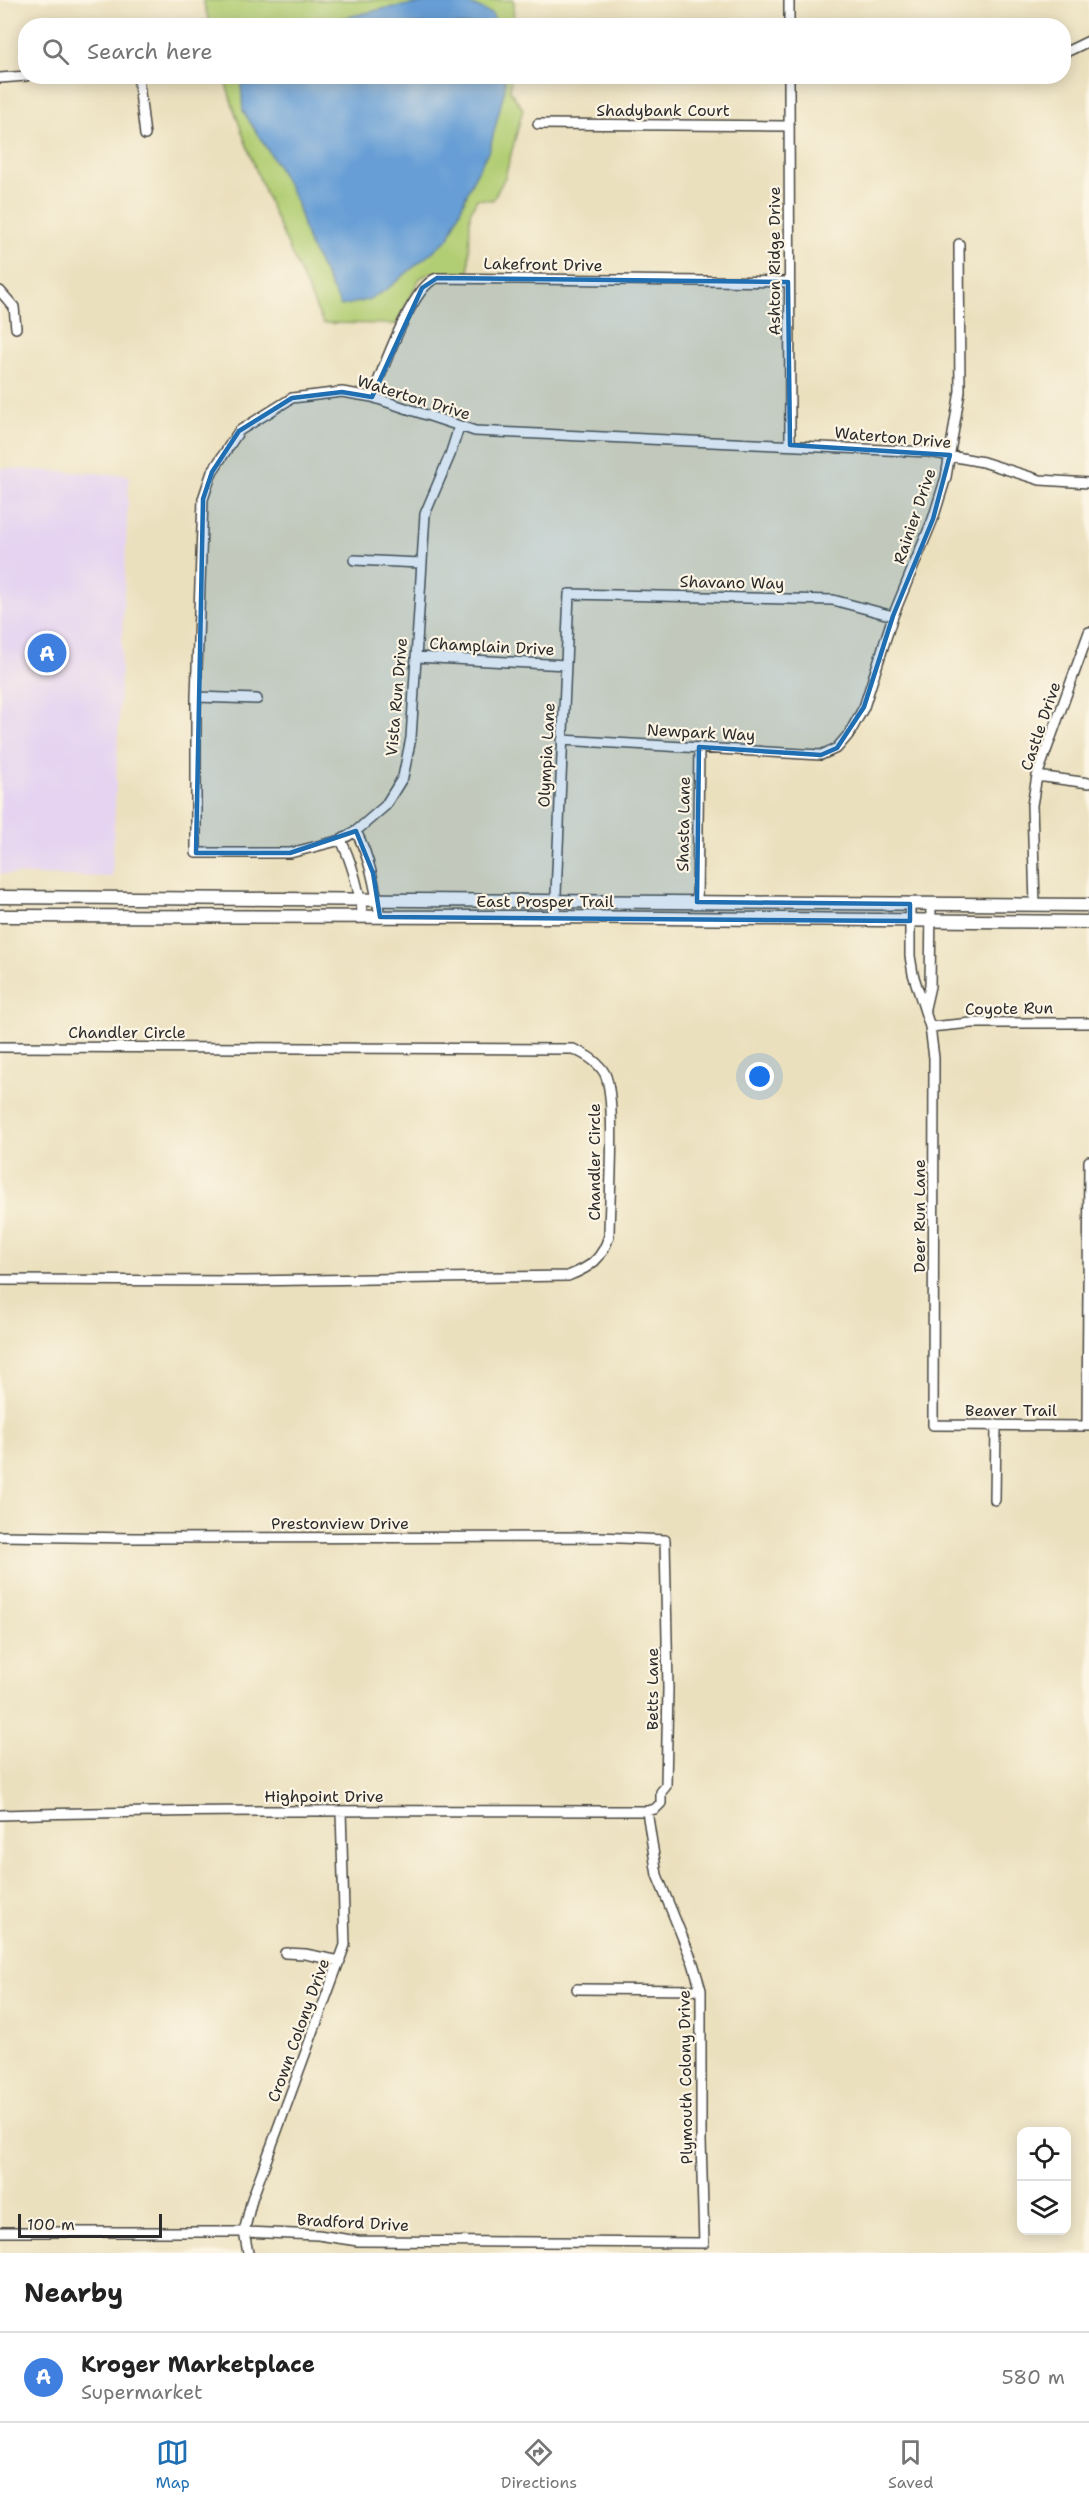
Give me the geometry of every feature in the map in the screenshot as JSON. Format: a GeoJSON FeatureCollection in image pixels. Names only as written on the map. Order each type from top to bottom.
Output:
{"type":"FeatureCollection","features":[{"type":"Feature","properties":{"kind":"main road","name":"East Prosper Trail"},"geometry":{"type":"LineString","coordinates":[[0,897],[1089,905]]}},
{"type":"Feature","properties":{"kind":"main road","name":"East Prosper Trail"},"geometry":{"type":"LineString","coordinates":[[0,916],[555,917],[1089,922]]}},
{"type":"Feature","properties":{"kind":"street"},"geometry":{"type":"LineString","coordinates":[[789,0],[789,18]]}},
{"type":"Feature","properties":{"kind":"street"},"geometry":{"type":"LineString","coordinates":[[1071,50],[1089,41]]}},
{"type":"Feature","properties":{"kind":"street"},"geometry":{"type":"LineString","coordinates":[[0,78],[18,77]]}},
{"type":"Feature","properties":{"kind":"street"},"geometry":{"type":"LineString","coordinates":[[139,84],[145,135]]}},
{"type":"Feature","properties":{"kind":"street","name":"Ashton Ridge Drive"},"geometry":{"type":"LineString","coordinates":[[789,84],[790,445]]}},
{"type":"Feature","properties":{"kind":"street","name":"Shadybank Court"},"geometry":{"type":"LineString","coordinates":[[538,124],[789,126]]}},
{"type":"Feature","properties":{"kind":"street","name":"Rainier Drive"},"geometry":{"type":"LineString","coordinates":[[837,748],[849,734],[864,707],[892,616],[933,519],[950,455],[960,391],[958,243]]}},
{"type":"Feature","properties":{"kind":"street","name":"Lakefront Drive"},"geometry":{"type":"LineString","coordinates":[[372,397],[397,336],[422,288],[430,280],[437,278],[788,282]]}},
{"type":"Feature","properties":{"kind":"street"},"geometry":{"type":"LineString","coordinates":[[0,291],[14,307],[16,328]]}},
{"type":"Feature","properties":{"kind":"street","name":"Waterton Drive"},"geometry":{"type":"LineString","coordinates":[[196,852],[196,697],[202,500],[212,472],[239,431],[292,398],[342,392],[372,397],[475,431],[790,445],[950,455],[983,462],[1040,480],[1089,483]]}},
{"type":"Feature","properties":{"kind":"street","name":"Vista Run Drive"},"geometry":{"type":"LineString","coordinates":[[196,852],[290,852],[341,840],[356,831],[385,806],[403,777],[411,738],[420,563],[425,514],[459,427]]}},
{"type":"Feature","properties":{"kind":"street"},"geometry":{"type":"LineString","coordinates":[[354,560],[420,563]]}},
{"type":"Feature","properties":{"kind":"street","name":"Shavano Way"},"geometry":{"type":"LineString","coordinates":[[569,594],[833,600],[892,616]]}},
{"type":"Feature","properties":{"kind":"street","name":"Olympia Lane"},"geometry":{"type":"LineString","coordinates":[[555,917],[569,594]]}},
{"type":"Feature","properties":{"kind":"street","name":"Castle Drive"},"geometry":{"type":"LineString","coordinates":[[1035,905],[1032,805],[1037,776],[1089,632]]}},
{"type":"Feature","properties":{"kind":"street","name":"Champlain Drive"},"geometry":{"type":"LineString","coordinates":[[416,657],[566,665]]}},
{"type":"Feature","properties":{"kind":"street"},"geometry":{"type":"LineString","coordinates":[[196,697],[258,699]]}},
{"type":"Feature","properties":{"kind":"street","name":"Newpark Way"},"geometry":{"type":"LineString","coordinates":[[562,740],[821,754],[837,748]]}},
{"type":"Feature","properties":{"kind":"street","name":"Shasta Lane"},"geometry":{"type":"LineString","coordinates":[[697,902],[699,747]]}},
{"type":"Feature","properties":{"kind":"street"},"geometry":{"type":"LineString","coordinates":[[1037,776],[1089,783]]}},
{"type":"Feature","properties":{"kind":"street"},"geometry":{"type":"LineString","coordinates":[[356,831],[367,852],[380,917]]}},
{"type":"Feature","properties":{"kind":"street"},"geometry":{"type":"LineString","coordinates":[[341,840],[351,860],[363,917]]}},
{"type":"Feature","properties":{"kind":"street","name":"Deer Run Lane"},"geometry":{"type":"LineString","coordinates":[[910,904],[913,974],[930,1027],[935,1096],[933,1425]]}},
{"type":"Feature","properties":{"kind":"street","name":"Deer Run Lane"},"geometry":{"type":"LineString","coordinates":[[925,1008],[930,986],[931,904]]}},
{"type":"Feature","properties":{"kind":"street","name":"Coyote Run"},"geometry":{"type":"LineString","coordinates":[[930,1027],[972,1023],[1089,1023]]}},
{"type":"Feature","properties":{"kind":"street","name":"Chandler Circle"},"geometry":{"type":"LineString","coordinates":[[0,1047],[573,1048],[592,1059],[604,1072],[609,1084],[610,1144],[609,1236],[597,1262],[568,1276],[245,1281],[0,1280]]}},
{"type":"Feature","properties":{"kind":"street"},"geometry":{"type":"LineString","coordinates":[[1088,1426],[1089,1161]]}},
{"type":"Feature","properties":{"kind":"street","name":"Beaver Trail"},"geometry":{"type":"LineString","coordinates":[[933,1425],[1088,1426]]}},
{"type":"Feature","properties":{"kind":"street"},"geometry":{"type":"LineString","coordinates":[[995,1500],[996,1425]]}},
{"type":"Feature","properties":{"kind":"street","name":"Prestonview Drive"},"geometry":{"type":"LineString","coordinates":[[0,1536],[599,1537],[665,1540],[666,1556]]}},
{"type":"Feature","properties":{"kind":"street","name":"Betts Lane"},"geometry":{"type":"LineString","coordinates":[[647,1811],[655,1809],[661,1803],[661,1792],[666,1786],[668,1701],[666,1556]]}},
{"type":"Feature","properties":{"kind":"street","name":"Highpoint Drive"},"geometry":{"type":"LineString","coordinates":[[0,1815],[191,1810],[647,1811]]}},
{"type":"Feature","properties":{"kind":"street","name":"Crown Colony Drive"},"geometry":{"type":"LineString","coordinates":[[248,2253],[244,2232],[252,2199],[345,1945],[341,1811]]}},
{"type":"Feature","properties":{"kind":"street","name":"Plymouth Colony Drive"},"geometry":{"type":"LineString","coordinates":[[647,1811],[657,1875],[693,1963],[700,1990],[704,2243]]}},
{"type":"Feature","properties":{"kind":"street"},"geometry":{"type":"LineString","coordinates":[[285,1953],[340,1960]]}},
{"type":"Feature","properties":{"kind":"street"},"geometry":{"type":"LineString","coordinates":[[577,1989],[700,1990]]}},
{"type":"Feature","properties":{"kind":"street","name":"Bradford Drive"},"geometry":{"type":"LineString","coordinates":[[0,2232],[244,2232],[318,2235],[358,2241],[704,2243]]}},
{"type":"Feature","properties":{"kind":"highlighted area"},"geometry":{"type":"Polygon","coordinates":[[[437,278],[788,282],[790,445],[950,455],[933,519],[893,616],[864,707],[837,748],[821,755],[699,747],[697,902],[910,904],[910,921],[380,917],[373,873],[356,831],[290,853],[196,853],[203,499],[212,472],[239,431],[292,398],[342,392],[372,397],[422,288],[437,278]]]}},
{"type":"Feature","properties":{"kind":"shaded area"},"geometry":{"type":"Polygon","coordinates":[[[0,468],[129,475],[112,877],[0,874],[0,468]]]}},
{"type":"Feature","properties":{"kind":"green space"},"geometry":{"type":"Polygon","coordinates":[[[203,0],[514,0],[513,18],[208,18],[203,0]]]}},
{"type":"Feature","properties":{"kind":"green space"},"geometry":{"type":"Polygon","coordinates":[[[226,84],[510,84],[510,91],[523,109],[505,177],[493,200],[477,199],[470,213],[469,272],[430,273],[420,278],[396,324],[323,323],[282,232],[226,84]]]}},
{"type":"Feature","properties":{"kind":"water"},"geometry":{"type":"Polygon","coordinates":[[[429,2],[468,3],[492,14],[494,18],[343,18],[387,8],[429,2]]]}},
{"type":"Feature","properties":{"kind":"water"},"geometry":{"type":"Polygon","coordinates":[[[241,84],[505,84],[490,148],[471,184],[449,238],[386,290],[368,300],[341,306],[308,242],[296,201],[276,163],[243,111],[241,84]]]}},
{"type":"Feature","properties":{"kind":"place","name":"Kroger Marketplace"},"geometry":{"type":"Point","coordinates":[47,653]}}]}
